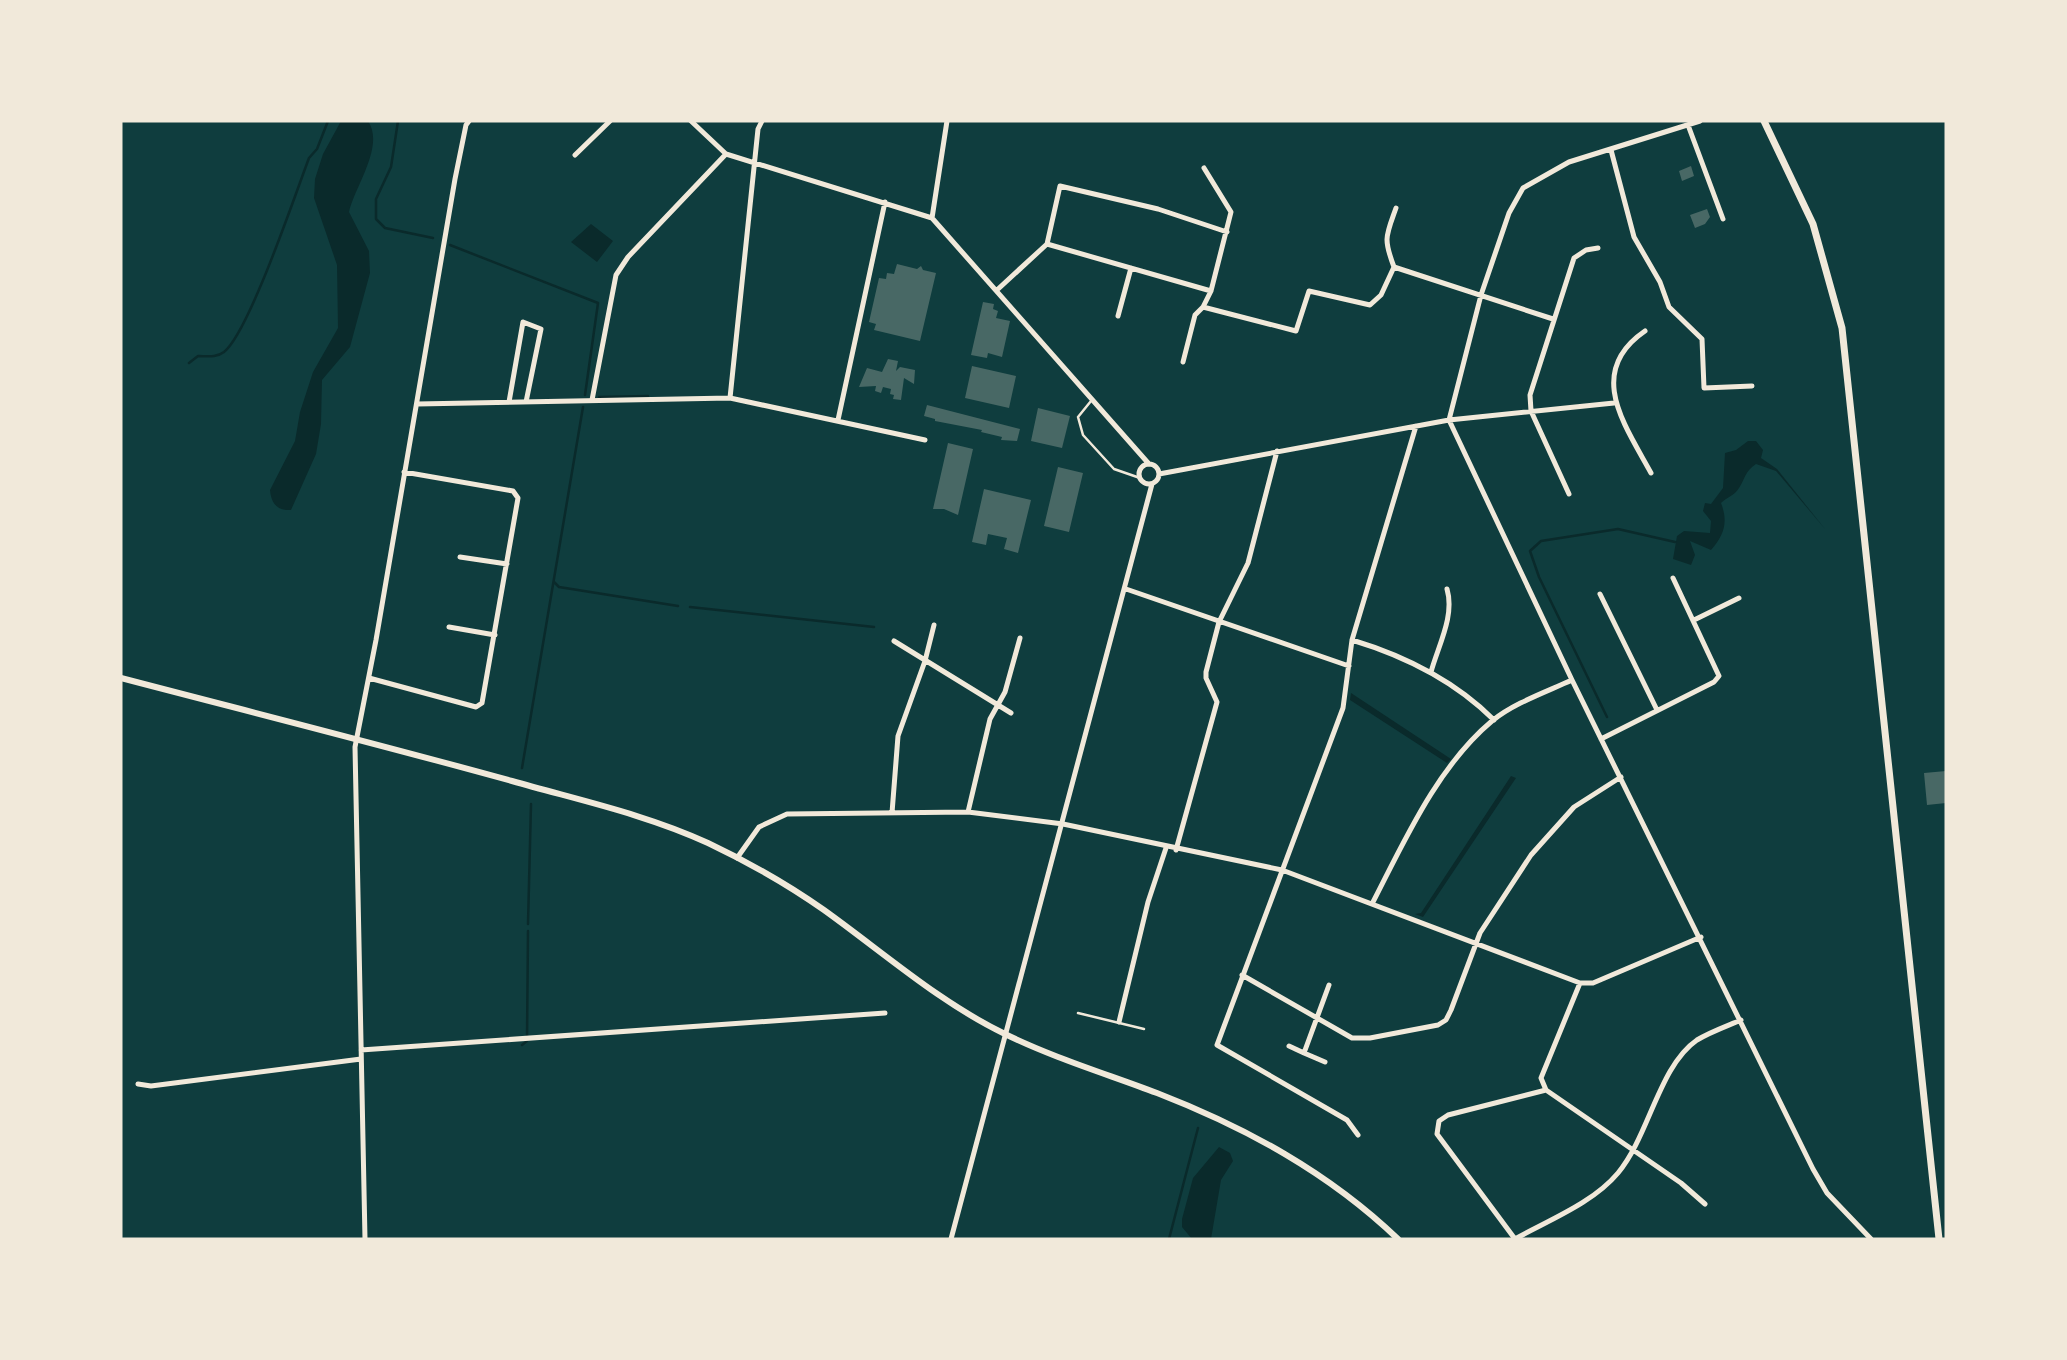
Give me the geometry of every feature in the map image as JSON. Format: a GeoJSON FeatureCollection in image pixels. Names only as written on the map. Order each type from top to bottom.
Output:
{"type":"FeatureCollection","features":[{"type":"Feature","properties":{"kind":"main road"},"geometry":{"type":"LineString","coordinates":[[1764,121],[1810,215],[1842,328],[1939,1239]]}},
{"type":"Feature","properties":{"kind":"street"},"geometry":{"type":"LineString","coordinates":[[365,1239],[357,738],[455,179],[469,121]]}},
{"type":"Feature","properties":{"kind":"street"},"geometry":{"type":"LineString","coordinates":[[575,155],[610,121]]}},
{"type":"Feature","properties":{"kind":"street"},"geometry":{"type":"LineString","coordinates":[[691,121],[726,154],[932,218],[1149,464],[1155,466],[1159,474]]}},
{"type":"Feature","properties":{"kind":"street"},"geometry":{"type":"LineString","coordinates":[[730,398],[758,129],[762,121]]}},
{"type":"Feature","properties":{"kind":"street"},"geometry":{"type":"LineString","coordinates":[[932,218],[947,121]]}},
{"type":"Feature","properties":{"kind":"street"},"geometry":{"type":"LineString","coordinates":[[1700,121],[1554,168],[1523,188],[1509,213],[1481,295],[1449,420],[1572,680],[1827,1193],[1871,1239]]}},
{"type":"Feature","properties":{"kind":"street"},"geometry":{"type":"LineString","coordinates":[[1688,125],[1723,219]]}},
{"type":"Feature","properties":{"kind":"street"},"geometry":{"type":"LineString","coordinates":[[1611,149],[1634,237],[1660,282],[1669,307],[1702,339],[1704,388],[1752,386]]}},
{"type":"Feature","properties":{"kind":"street"},"geometry":{"type":"LineString","coordinates":[[592,400],[610,293],[616,275],[628,257],[726,154]]}},
{"type":"Feature","properties":{"kind":"street"},"geometry":{"type":"LineString","coordinates":[[1183,362],[1195,315],[1203,307],[1211,291],[1231,212],[1204,168]]}},
{"type":"Feature","properties":{"kind":"street"},"geometry":{"type":"LineString","coordinates":[[997,290],[1046,244],[1060,186],[1158,209],[1174,217],[1227,232]]}},
{"type":"Feature","properties":{"kind":"street"},"geometry":{"type":"LineString","coordinates":[[838,420],[885,202]]}},
{"type":"Feature","properties":{"kind":"street"},"geometry":{"type":"LineString","coordinates":[[1203,307],[1296,331],[1309,291],[1370,305],[1381,295],[1394,267],[1386,239],[1396,208]]}},
{"type":"Feature","properties":{"kind":"street"},"geometry":{"type":"LineString","coordinates":[[1046,244],[1211,291]]}},
{"type":"Feature","properties":{"kind":"street"},"geometry":{"type":"LineString","coordinates":[[1569,494],[1531,411],[1530,394],[1574,258],[1586,250],[1598,248]]}},
{"type":"Feature","properties":{"kind":"street"},"geometry":{"type":"LineString","coordinates":[[1394,267],[1553,319]]}},
{"type":"Feature","properties":{"kind":"street"},"geometry":{"type":"LineString","coordinates":[[1118,316],[1131,268]]}},
{"type":"Feature","properties":{"kind":"street"},"geometry":{"type":"LineString","coordinates":[[509,402],[523,322],[541,329],[526,402]]}},
{"type":"Feature","properties":{"kind":"street"},"geometry":{"type":"LineString","coordinates":[[1645,331],[1628,343],[1619,356],[1614,403],[1651,472]]}},
{"type":"Feature","properties":{"kind":"street"},"geometry":{"type":"LineString","coordinates":[[417,404],[730,398],[925,440]]}},
{"type":"Feature","properties":{"kind":"street"},"geometry":{"type":"LineString","coordinates":[[951,1239],[1152,484],[1159,474],[1449,420],[1614,403]]}},
{"type":"Feature","properties":{"kind":"street"},"geometry":{"type":"LineString","coordinates":[[1358,1135],[1347,1120],[1217,1045],[1343,708],[1352,640],[1416,426]]}},
{"type":"Feature","properties":{"kind":"street"},"geometry":{"type":"LineString","coordinates":[[1176,850],[1217,702],[1206,678],[1219,622],[1248,563],[1277,451]]}},
{"type":"Feature","properties":{"kind":"street"},"geometry":{"type":"LineString","coordinates":[[1149,464],[1141,468],[1140,478],[1152,484]]}},
{"type":"Feature","properties":{"kind":"street"},"geometry":{"type":"LineString","coordinates":[[369,678],[476,707],[482,703],[507,565],[518,498],[513,491],[404,472]]}},
{"type":"Feature","properties":{"kind":"street"},"geometry":{"type":"LineString","coordinates":[[460,557],[507,565]]}},
{"type":"Feature","properties":{"kind":"street"},"geometry":{"type":"LineString","coordinates":[[1601,739],[1714,682],[1719,676],[1673,578]]}},
{"type":"Feature","properties":{"kind":"street"},"geometry":{"type":"LineString","coordinates":[[1126,589],[1349,666]]}},
{"type":"Feature","properties":{"kind":"street"},"geometry":{"type":"LineString","coordinates":[[1431,672],[1448,618],[1450,600],[1447,589]]}},
{"type":"Feature","properties":{"kind":"street"},"geometry":{"type":"LineString","coordinates":[[1600,594],[1657,710]]}},
{"type":"Feature","properties":{"kind":"street"},"geometry":{"type":"LineString","coordinates":[[1694,620],[1739,598]]}},
{"type":"Feature","properties":{"kind":"street"},"geometry":{"type":"LineString","coordinates":[[892,813],[898,736],[925,661],[934,625]]}},
{"type":"Feature","properties":{"kind":"street"},"geometry":{"type":"LineString","coordinates":[[449,627],[495,635]]}},
{"type":"Feature","properties":{"kind":"street"},"geometry":{"type":"LineString","coordinates":[[968,812],[990,719],[1005,692],[1020,638]]}},
{"type":"Feature","properties":{"kind":"street"},"geometry":{"type":"LineString","coordinates":[[1352,640],[1387,651],[1431,672],[1476,702],[1494,720]]}},
{"type":"Feature","properties":{"kind":"street"},"geometry":{"type":"LineString","coordinates":[[894,641],[1011,713]]}},
{"type":"Feature","properties":{"kind":"street"},"geometry":{"type":"LineString","coordinates":[[121,678],[357,738],[617,809],[682,832],[737,858],[800,894],[926,987],[1006,1034],[1189,1106],[1265,1142],[1335,1186],[1398,1239]]}},
{"type":"Feature","properties":{"kind":"street"},"geometry":{"type":"LineString","coordinates":[[1372,904],[1425,806],[1467,747],[1494,720],[1572,680]]}},
{"type":"Feature","properties":{"kind":"street"},"geometry":{"type":"LineString","coordinates":[[1242,975],[1352,1038],[1363,1039],[1438,1025],[1446,1020],[1451,1010],[1475,946],[1494,911],[1544,837],[1574,807],[1621,777]]}},
{"type":"Feature","properties":{"kind":"street"},"geometry":{"type":"LineString","coordinates":[[737,858],[759,827],[780,815],[968,812],[1063,824],[1166,848],[1282,870],[1475,946],[1580,983],[1593,983],[1701,937]]}},
{"type":"Feature","properties":{"kind":"street"},"geometry":{"type":"LineString","coordinates":[[1119,1022],[1148,902],[1166,848]]}},
{"type":"Feature","properties":{"kind":"street"},"geometry":{"type":"LineString","coordinates":[[1580,983],[1541,1077],[1546,1090],[1705,1204]]}},
{"type":"Feature","properties":{"kind":"street"},"geometry":{"type":"LineString","coordinates":[[1304,1053],[1329,985]]}},
{"type":"Feature","properties":{"kind":"street"},"geometry":{"type":"LineString","coordinates":[[360,1050],[885,1013]]}},
{"type":"Feature","properties":{"kind":"street"},"geometry":{"type":"LineString","coordinates":[[1546,1090],[1448,1115],[1439,1121],[1437,1134],[1515,1239],[1602,1188],[1616,1175],[1633,1150],[1683,1053],[1697,1040],[1741,1020]]}},
{"type":"Feature","properties":{"kind":"street"},"geometry":{"type":"LineString","coordinates":[[1289,1046],[1325,1062]]}},
{"type":"Feature","properties":{"kind":"street"},"geometry":{"type":"LineString","coordinates":[[138,1084],[151,1086],[361,1059]]}},
{"type":"Feature","properties":{"kind":"lane"},"geometry":{"type":"LineString","coordinates":[[1093,399],[1079,417],[1083,435],[1117,473],[1140,478]]}},
{"type":"Feature","properties":{"kind":"lane"},"geometry":{"type":"LineString","coordinates":[[1079,1013],[1144,1029]]}},
{"type":"Feature","properties":{"kind":"water"},"geometry":{"type":"Polygon","coordinates":[[[341,121],[368,121],[372,131],[371,154],[349,212],[369,251],[370,273],[350,347],[322,380],[321,424],[316,454],[291,510],[286,510],[276,505],[270,490],[295,441],[300,412],[313,372],[338,328],[337,265],[314,198],[315,179],[323,154],[341,121]]]}},
{"type":"Feature","properties":{"kind":"water"},"geometry":{"type":"Polygon","coordinates":[[[591,224],[613,241],[597,262],[571,242],[591,224]]]}},
{"type":"Feature","properties":{"kind":"water"},"geometry":{"type":"Polygon","coordinates":[[[1748,441],[1756,441],[1763,450],[1761,458],[1777,469],[1825,529],[1776,471],[1756,464],[1747,472],[1737,491],[1721,503],[1724,527],[1711,550],[1690,541],[1695,555],[1691,565],[1673,559],[1677,536],[1684,531],[1710,533],[1711,521],[1703,511],[1705,503],[1711,504],[1723,488],[1725,453],[1736,450],[1748,441]]]}},
{"type":"Feature","properties":{"kind":"water"},"geometry":{"type":"Polygon","coordinates":[[[1351,693],[1451,759],[1447,763],[1350,700],[1351,693]]]}},
{"type":"Feature","properties":{"kind":"water"},"geometry":{"type":"Polygon","coordinates":[[[1511,776],[1516,778],[1423,917],[1415,914],[1421,913],[1511,776]]]}},
{"type":"Feature","properties":{"kind":"water"},"geometry":{"type":"Polygon","coordinates":[[[1219,1147],[1230,1153],[1233,1161],[1221,1180],[1211,1239],[1192,1239],[1182,1227],[1182,1219],[1193,1178],[1219,1147]]]}},
{"type":"Feature","properties":{"kind":"building"},"geometry":{"type":"Polygon","coordinates":[[[1691,166],[1694,176],[1682,181],[1679,171],[1691,166]]]}},
{"type":"Feature","properties":{"kind":"building"},"geometry":{"type":"Polygon","coordinates":[[[1707,209],[1710,217],[1705,224],[1695,228],[1690,215],[1707,209]]]}},
{"type":"Feature","properties":{"kind":"building"},"geometry":{"type":"Polygon","coordinates":[[[897,264],[917,269],[921,266],[923,270],[936,273],[920,341],[874,330],[876,324],[869,322],[879,278],[886,279],[887,273],[894,274],[897,264]]]}},
{"type":"Feature","properties":{"kind":"building"},"geometry":{"type":"Polygon","coordinates":[[[983,302],[994,304],[993,309],[998,311],[996,318],[1010,321],[1002,357],[988,353],[987,358],[971,355],[983,302]]]}},
{"type":"Feature","properties":{"kind":"building"},"geometry":{"type":"Polygon","coordinates":[[[888,359],[898,361],[896,371],[900,367],[915,370],[914,384],[904,378],[901,400],[893,399],[891,389],[883,387],[881,393],[875,391],[876,386],[859,387],[867,368],[882,372],[888,359]]]}},
{"type":"Feature","properties":{"kind":"building"},"geometry":{"type":"Polygon","coordinates":[[[972,366],[1016,376],[1009,408],[965,398],[972,366]]]}},
{"type":"Feature","properties":{"kind":"building"},"geometry":{"type":"Polygon","coordinates":[[[927,405],[1020,429],[1017,441],[1001,440],[1002,437],[981,432],[982,430],[935,421],[924,416],[927,405]]]}},
{"type":"Feature","properties":{"kind":"building"},"geometry":{"type":"Polygon","coordinates":[[[1038,408],[1070,416],[1062,448],[1031,441],[1038,408]]]}},
{"type":"Feature","properties":{"kind":"building"},"geometry":{"type":"Polygon","coordinates":[[[948,443],[973,449],[958,515],[944,509],[933,509],[948,443]]]}},
{"type":"Feature","properties":{"kind":"building"},"geometry":{"type":"Polygon","coordinates":[[[1058,467],[1083,473],[1069,532],[1044,526],[1058,467]]]}},
{"type":"Feature","properties":{"kind":"building"},"geometry":{"type":"Polygon","coordinates":[[[984,489],[1031,500],[1018,553],[1004,549],[1007,538],[988,534],[986,545],[972,542],[984,489]]]}},
{"type":"Feature","properties":{"kind":"building"},"geometry":{"type":"Polygon","coordinates":[[[1946,771],[1946,803],[1927,805],[1924,773],[1946,771]]]}},
{"type":"Feature","properties":{"kind":"waterway"},"geometry":{"type":"LineString","coordinates":[[189,363],[198,356],[221,354],[234,339],[258,292],[309,158],[317,149],[328,121]]}},
{"type":"Feature","properties":{"kind":"waterway"},"geometry":{"type":"LineString","coordinates":[[398,121],[391,167],[376,199],[376,219],[385,228],[433,238]]}},
{"type":"Feature","properties":{"kind":"waterway"},"geometry":{"type":"LineString","coordinates":[[450,245],[598,303],[585,395]]}},
{"type":"Feature","properties":{"kind":"waterway"},"geometry":{"type":"LineString","coordinates":[[599,397],[648,396]]}},
{"type":"Feature","properties":{"kind":"waterway"},"geometry":{"type":"LineString","coordinates":[[522,768],[583,407]]}},
{"type":"Feature","properties":{"kind":"waterway"},"geometry":{"type":"LineString","coordinates":[[1607,717],[1539,577],[1530,551],[1541,541],[1618,529],[1675,542]]}},
{"type":"Feature","properties":{"kind":"waterway"},"geometry":{"type":"LineString","coordinates":[[554,582],[559,587],[678,606]]}},
{"type":"Feature","properties":{"kind":"waterway"},"geometry":{"type":"LineString","coordinates":[[690,607],[874,627]]}},
{"type":"Feature","properties":{"kind":"waterway"},"geometry":{"type":"LineString","coordinates":[[528,924],[531,804]]}},
{"type":"Feature","properties":{"kind":"waterway"},"geometry":{"type":"LineString","coordinates":[[522,1045],[527,1041],[528,931]]}},
{"type":"Feature","properties":{"kind":"waterway"},"geometry":{"type":"LineString","coordinates":[[1169,1239],[1198,1128]]}}]}
